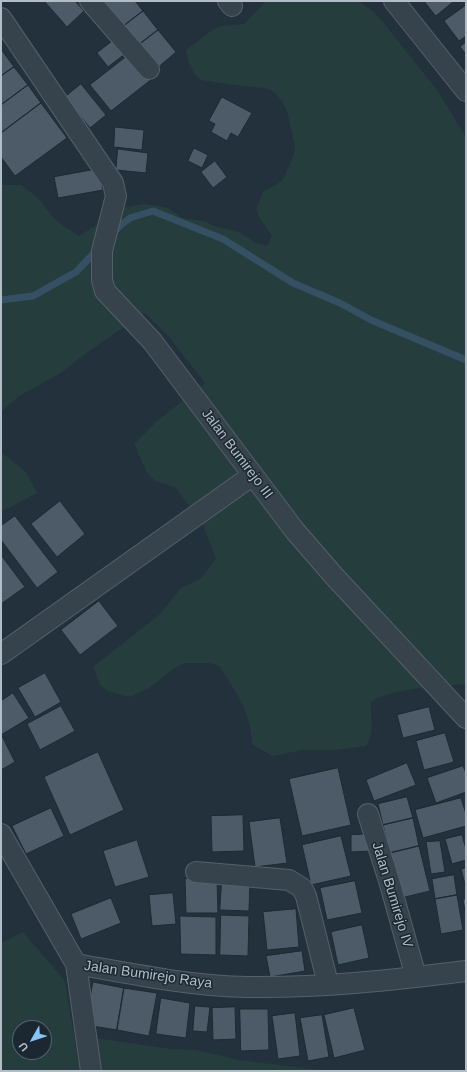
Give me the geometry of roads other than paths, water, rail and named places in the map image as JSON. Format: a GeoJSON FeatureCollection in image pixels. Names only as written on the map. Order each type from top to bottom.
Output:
{"type":"FeatureCollection","features":[{"type":"Feature","properties":{"kind":"street"},"geometry":{"type":"LineString","coordinates":[[90,1],[149,69]]}},
{"type":"Feature","properties":{"kind":"street"},"geometry":{"type":"LineString","coordinates":[[394,1],[466,91]]}},
{"type":"Feature","properties":{"kind":"street","name":"Jalan Bumirejo III"},"geometry":{"type":"LineString","coordinates":[[3,27],[113,183],[116,196],[103,244],[102,280],[105,290],[152,341],[295,531],[334,576],[466,718]]}},
{"type":"Feature","properties":{"kind":"street"},"geometry":{"type":"LineString","coordinates":[[1,654],[253,475]]}},
{"type":"Feature","properties":{"kind":"street","name":"Jalan Bumirejo IV"},"geometry":{"type":"LineString","coordinates":[[368,814],[390,884],[416,977]]}},
{"type":"Feature","properties":{"kind":"street","name":"Jalan Bumirejo Raya"},"geometry":{"type":"LineString","coordinates":[[1,834],[76,964],[174,981],[247,987],[391,980],[466,971]]}},
{"type":"Feature","properties":{"kind":"street"},"geometry":{"type":"LineString","coordinates":[[196,872],[289,880],[302,888],[306,896],[328,984]]}},
{"type":"Feature","properties":{"kind":"street"},"geometry":{"type":"LineString","coordinates":[[76,964],[91,1071]]}},
{"type":"Feature","properties":{"kind":"waterway"},"geometry":{"type":"LineString","coordinates":[[112,234],[130,218],[153,211],[223,239],[293,283],[340,303],[371,320],[466,360]]}},
{"type":"Feature","properties":{"kind":"waterway"},"geometry":{"type":"LineString","coordinates":[[1,300],[33,296],[76,272],[98,249]]}}]}
